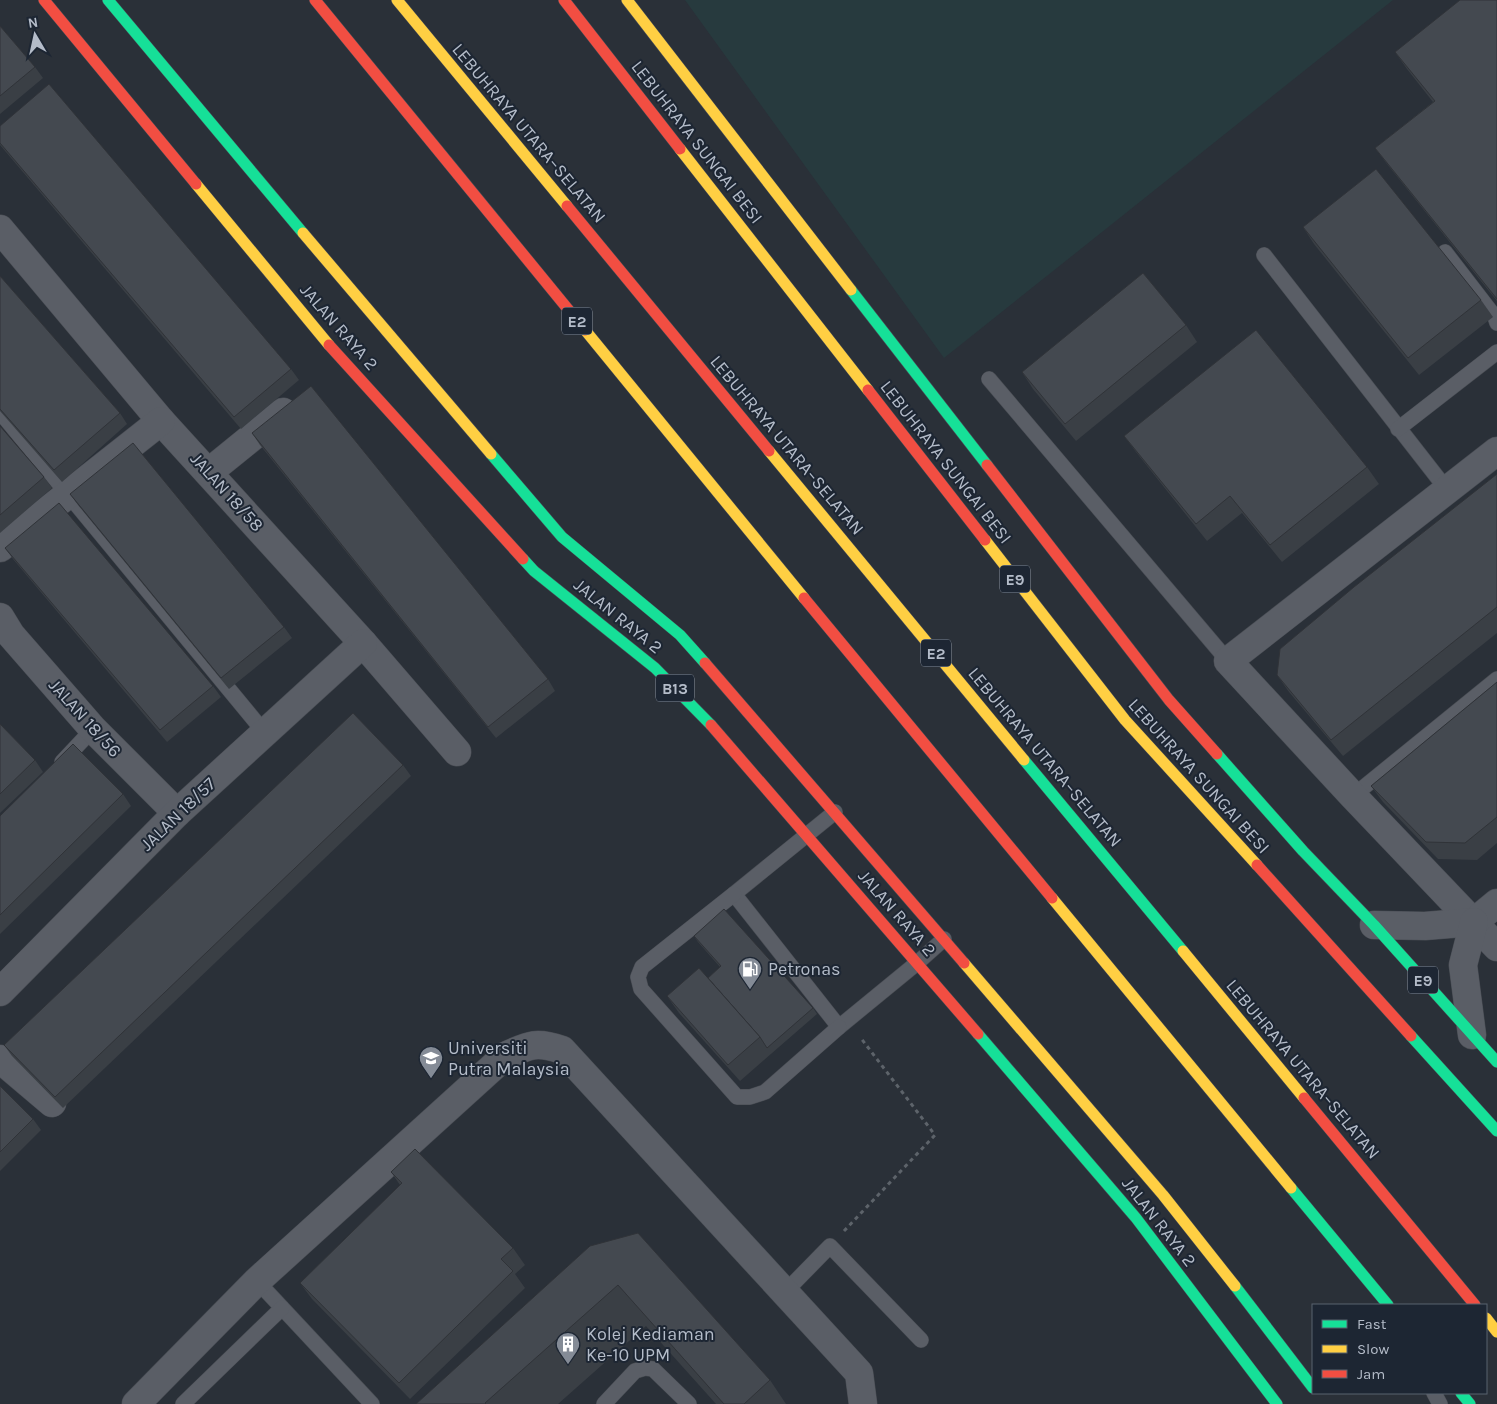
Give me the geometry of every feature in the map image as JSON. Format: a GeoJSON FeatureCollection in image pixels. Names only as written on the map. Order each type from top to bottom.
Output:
{"type":"FeatureCollection","features":[{"type":"Feature","properties":{"kind":"main road","name":"JALAN RAYA 2"},"geometry":{"type":"LineString","coordinates":[[44,0],[325,340],[534,571],[655,668],[724,738],[1136,1218],[1276,1404]]}},
{"type":"Feature","properties":{"kind":"main road","name":"JALAN RAYA 2"},"geometry":{"type":"LineString","coordinates":[[108,0],[264,187],[562,537],[680,635],[755,719],[1163,1195],[1312,1387]]}},
{"type":"Feature","properties":{"kind":"main road","name":"E2"},"geometry":{"type":"LineString","coordinates":[[315,0],[840,642],[1387,1304]]}},
{"type":"Feature","properties":{"kind":"main road","name":"LEBUHRAYA UTARA–SELATAN"},"geometry":{"type":"LineString","coordinates":[[397,0],[1474,1304]]}},
{"type":"Feature","properties":{"kind":"main road","name":"LEBUHRAYA SUNGAI BESI"},"geometry":{"type":"LineString","coordinates":[[564,0],[1124,720],[1497,1131]]}},
{"type":"Feature","properties":{"kind":"main road","name":"LEBUHRAYA SUNGAI BESI"},"geometry":{"type":"LineString","coordinates":[[627,0],[1169,700],[1303,851],[1374,925],[1497,1062]]}},
{"type":"Feature","properties":{"kind":"main road"},"geometry":{"type":"LineString","coordinates":[[1487,1319],[1497,1332]]}},
{"type":"Feature","properties":{"kind":"main road"},"geometry":{"type":"LineString","coordinates":[[1462,1394],[1470,1404]]}},
{"type":"Feature","properties":{"kind":"street","name":"JALAN 18/58"},"geometry":{"type":"LineString","coordinates":[[0,229],[161,421],[363,644],[457,752]]}},
{"type":"Feature","properties":{"kind":"street"},"geometry":{"type":"LineString","coordinates":[[208,472],[301,397]]}},
{"type":"Feature","properties":{"kind":"street"},"geometry":{"type":"LineString","coordinates":[[0,548],[161,421]]}},
{"type":"Feature","properties":{"kind":"street"},"geometry":{"type":"LineString","coordinates":[[1497,451],[1228,661],[1497,947]]}},
{"type":"Feature","properties":{"kind":"street","name":"JALAN 18/56"},"geometry":{"type":"LineString","coordinates":[[4,633],[93,729],[177,813]]}},
{"type":"Feature","properties":{"kind":"street","name":"JALAN 18/57"},"geometry":{"type":"LineString","coordinates":[[0,992],[177,813],[363,644]]}},
{"type":"Feature","properties":{"kind":"street"},"geometry":{"type":"LineString","coordinates":[[1374,925],[1425,926],[1474,922],[1497,903]]}},
{"type":"Feature","properties":{"kind":"street"},"geometry":{"type":"LineString","coordinates":[[1472,1035],[1463,965],[1474,922]]}},
{"type":"Feature","properties":{"kind":"street"},"geometry":{"type":"LineString","coordinates":[[136,1404],[257,1281],[505,1056],[526,1046],[545,1044],[562,1050],[859,1373],[864,1404]]}},
{"type":"Feature","properties":{"kind":"street"},"geometry":{"type":"LineString","coordinates":[[0,1059],[52,1103]]}},
{"type":"Feature","properties":{"kind":"lane"},"geometry":{"type":"LineString","coordinates":[[1445,252],[1497,323]]}},
{"type":"Feature","properties":{"kind":"lane"},"geometry":{"type":"LineString","coordinates":[[1264,255],[1448,491]]}},
{"type":"Feature","properties":{"kind":"lane"},"geometry":{"type":"LineString","coordinates":[[1398,429],[1497,352]]}},
{"type":"Feature","properties":{"kind":"lane"},"geometry":{"type":"LineString","coordinates":[[988,379],[1228,661]]}},
{"type":"Feature","properties":{"kind":"lane"},"geometry":{"type":"LineString","coordinates":[[0,412],[265,733]]}},
{"type":"Feature","properties":{"kind":"lane"},"geometry":{"type":"LineString","coordinates":[[1353,796],[1497,679]]}},
{"type":"Feature","properties":{"kind":"lane"},"geometry":{"type":"LineString","coordinates":[[53,770],[93,729]]}},
{"type":"Feature","properties":{"kind":"lane"},"geometry":{"type":"LineString","coordinates":[[835,812],[642,967],[638,977],[641,989],[737,1097],[750,1097],[765,1092],[843,1023],[917,964],[944,939]]}},
{"type":"Feature","properties":{"kind":"lane"},"geometry":{"type":"LineString","coordinates":[[734,894],[843,1023]]}},
{"type":"Feature","properties":{"kind":"lane"},"geometry":{"type":"LineString","coordinates":[[785,1292],[830,1246],[921,1340]]}},
{"type":"Feature","properties":{"kind":"lane"},"geometry":{"type":"LineString","coordinates":[[257,1281],[372,1404]]}},
{"type":"Feature","properties":{"kind":"lane"},"geometry":{"type":"LineString","coordinates":[[183,1404],[282,1308]]}},
{"type":"Feature","properties":{"kind":"lane"},"geometry":{"type":"LineString","coordinates":[[604,1404],[635,1371],[645,1368],[653,1369],[689,1404]]}},
{"type":"Feature","properties":{"kind":"path"},"geometry":{"type":"LineString","coordinates":[[830,1246],[935,1135],[843,1023]]}},
{"type":"Feature","properties":{"kind":"green space"},"geometry":{"type":"Polygon","coordinates":[[[685,0],[1393,0],[944,358],[685,0]]]}},
{"type":"Feature","properties":{"kind":"building"},"geometry":{"type":"Polygon","coordinates":[[[1460,0],[1497,0],[1497,299],[1375,148],[1435,101],[1395,52],[1460,0]]]}},
{"type":"Feature","properties":{"kind":"building"},"geometry":{"type":"Polygon","coordinates":[[[0,26],[35,67],[0,96],[0,26]]]}},
{"type":"Feature","properties":{"kind":"building"},"geometry":{"type":"Polygon","coordinates":[[[49,84],[291,369],[234,417],[0,143],[0,126],[49,84]]]}},
{"type":"Feature","properties":{"kind":"building"},"geometry":{"type":"Polygon","coordinates":[[[1376,169],[1481,300],[1408,358],[1303,227],[1376,169]]]}},
{"type":"Feature","properties":{"kind":"building"},"geometry":{"type":"Polygon","coordinates":[[[1143,273],[1186,325],[1065,424],[1022,372],[1143,273]]]}},
{"type":"Feature","properties":{"kind":"building"},"geometry":{"type":"Polygon","coordinates":[[[0,276],[120,413],[54,470],[0,409],[0,276]]]}},
{"type":"Feature","properties":{"kind":"building"},"geometry":{"type":"Polygon","coordinates":[[[1256,330],[1367,467],[1270,545],[1230,496],[1196,524],[1124,436],[1256,330]]]}},
{"type":"Feature","properties":{"kind":"building"},"geometry":{"type":"Polygon","coordinates":[[[311,386],[548,679],[488,727],[252,433],[311,386]]]}},
{"type":"Feature","properties":{"kind":"building"},"geometry":{"type":"Polygon","coordinates":[[[0,426],[44,477],[0,515],[0,426]]]}},
{"type":"Feature","properties":{"kind":"building"},"geometry":{"type":"Polygon","coordinates":[[[133,443],[284,627],[221,678],[70,494],[133,443]]]}},
{"type":"Feature","properties":{"kind":"building"},"geometry":{"type":"Polygon","coordinates":[[[1497,474],[1497,607],[1331,740],[1277,675],[1280,649],[1354,587],[1497,474]]]}},
{"type":"Feature","properties":{"kind":"building"},"geometry":{"type":"Polygon","coordinates":[[[59,503],[213,686],[160,730],[5,548],[59,503]]]}},
{"type":"Feature","properties":{"kind":"building"},"geometry":{"type":"Polygon","coordinates":[[[1497,682],[1497,817],[1465,843],[1426,842],[1371,786],[1497,682]]]}},
{"type":"Feature","properties":{"kind":"building"},"geometry":{"type":"Polygon","coordinates":[[[353,713],[403,765],[55,1097],[4,1045],[353,713]]]}},
{"type":"Feature","properties":{"kind":"building"},"geometry":{"type":"Polygon","coordinates":[[[0,724],[35,760],[0,794],[0,724]]]}},
{"type":"Feature","properties":{"kind":"building"},"geometry":{"type":"Polygon","coordinates":[[[73,744],[123,794],[0,915],[0,816],[73,744]]]}},
{"type":"Feature","properties":{"kind":"building"},"geometry":{"type":"Polygon","coordinates":[[[724,909],[813,1008],[767,1048],[760,1037],[708,978],[721,966],[694,936],[724,909]]]}},
{"type":"Feature","properties":{"kind":"building"},"geometry":{"type":"Polygon","coordinates":[[[699,968],[760,1037],[728,1065],[667,996],[699,968]]]}},
{"type":"Feature","properties":{"kind":"building"},"geometry":{"type":"Polygon","coordinates":[[[0,1086],[33,1119],[0,1152],[0,1086]]]}},
{"type":"Feature","properties":{"kind":"building"},"geometry":{"type":"Polygon","coordinates":[[[415,1149],[513,1248],[501,1259],[513,1271],[399,1383],[300,1283],[402,1183],[391,1172],[415,1149]]]}},
{"type":"Feature","properties":{"kind":"building"},"geometry":{"type":"Polygon","coordinates":[[[638,1233],[770,1380],[744,1404],[724,1404],[618,1285],[486,1404],[416,1404],[590,1246],[638,1233]]]}},
{"type":"Feature","properties":{"kind":"traffic: fast"},"geometry":{"type":"LineString","coordinates":[[108,0],[303,233]]}},
{"type":"Feature","properties":{"kind":"traffic: fast"},"geometry":{"type":"LineString","coordinates":[[851,290],[987,465]]}},
{"type":"Feature","properties":{"kind":"traffic: fast"},"geometry":{"type":"LineString","coordinates":[[491,454],[562,537],[680,635],[705,663]]}},
{"type":"Feature","properties":{"kind":"traffic: fast"},"geometry":{"type":"LineString","coordinates":[[523,559],[534,571],[655,668],[711,725]]}},
{"type":"Feature","properties":{"kind":"traffic: fast"},"geometry":{"type":"LineString","coordinates":[[1217,754],[1303,851],[1374,925],[1497,1062]]}},
{"type":"Feature","properties":{"kind":"traffic: fast"},"geometry":{"type":"LineString","coordinates":[[1024,760],[1183,951]]}},
{"type":"Feature","properties":{"kind":"traffic: fast"},"geometry":{"type":"LineString","coordinates":[[978,1034],[1136,1218],[1277,1404]]}},
{"type":"Feature","properties":{"kind":"traffic: fast"},"geometry":{"type":"LineString","coordinates":[[1411,1036],[1497,1131]]}},
{"type":"Feature","properties":{"kind":"traffic: fast"},"geometry":{"type":"LineString","coordinates":[[1291,1188],[1387,1304]]}},
{"type":"Feature","properties":{"kind":"traffic: fast"},"geometry":{"type":"LineString","coordinates":[[1235,1286],[1312,1387]]}},
{"type":"Feature","properties":{"kind":"traffic: fast"},"geometry":{"type":"LineString","coordinates":[[1462,1394],[1470,1404]]}},
{"type":"Feature","properties":{"kind":"traffic: slow"},"geometry":{"type":"LineString","coordinates":[[397,0],[567,206]]}},
{"type":"Feature","properties":{"kind":"traffic: slow"},"geometry":{"type":"LineString","coordinates":[[627,0],[851,290]]}},
{"type":"Feature","properties":{"kind":"traffic: slow"},"geometry":{"type":"LineString","coordinates":[[680,149],[868,390]]}},
{"type":"Feature","properties":{"kind":"traffic: slow"},"geometry":{"type":"LineString","coordinates":[[196,184],[329,345]]}},
{"type":"Feature","properties":{"kind":"traffic: slow"},"geometry":{"type":"LineString","coordinates":[[303,233],[491,454]]}},
{"type":"Feature","properties":{"kind":"traffic: slow"},"geometry":{"type":"LineString","coordinates":[[585,330],[804,598]]}},
{"type":"Feature","properties":{"kind":"traffic: slow"},"geometry":{"type":"LineString","coordinates":[[769,451],[1024,760]]}},
{"type":"Feature","properties":{"kind":"traffic: slow"},"geometry":{"type":"LineString","coordinates":[[985,540],[1125,720],[1257,865]]}},
{"type":"Feature","properties":{"kind":"traffic: slow"},"geometry":{"type":"LineString","coordinates":[[1052,898],[1291,1188]]}},
{"type":"Feature","properties":{"kind":"traffic: slow"},"geometry":{"type":"LineString","coordinates":[[1183,951],[1304,1098]]}},
{"type":"Feature","properties":{"kind":"traffic: slow"},"geometry":{"type":"LineString","coordinates":[[964,963],[1163,1195],[1235,1286]]}},
{"type":"Feature","properties":{"kind":"traffic: slow"},"geometry":{"type":"LineString","coordinates":[[1487,1319],[1497,1332]]}},
{"type":"Feature","properties":{"kind":"traffic: jam"},"geometry":{"type":"LineString","coordinates":[[44,0],[196,184]]}},
{"type":"Feature","properties":{"kind":"traffic: jam"},"geometry":{"type":"LineString","coordinates":[[315,0],[585,330]]}},
{"type":"Feature","properties":{"kind":"traffic: jam"},"geometry":{"type":"LineString","coordinates":[[564,0],[680,149]]}},
{"type":"Feature","properties":{"kind":"traffic: jam"},"geometry":{"type":"LineString","coordinates":[[567,206],[769,451]]}},
{"type":"Feature","properties":{"kind":"traffic: jam"},"geometry":{"type":"LineString","coordinates":[[329,345],[523,559]]}},
{"type":"Feature","properties":{"kind":"traffic: jam"},"geometry":{"type":"LineString","coordinates":[[868,390],[985,540]]}},
{"type":"Feature","properties":{"kind":"traffic: jam"},"geometry":{"type":"LineString","coordinates":[[987,465],[1169,700],[1217,754]]}},
{"type":"Feature","properties":{"kind":"traffic: jam"},"geometry":{"type":"LineString","coordinates":[[804,598],[1052,898]]}},
{"type":"Feature","properties":{"kind":"traffic: jam"},"geometry":{"type":"LineString","coordinates":[[705,663],[964,963]]}},
{"type":"Feature","properties":{"kind":"traffic: jam"},"geometry":{"type":"LineString","coordinates":[[711,725],[978,1034]]}},
{"type":"Feature","properties":{"kind":"traffic: jam"},"geometry":{"type":"LineString","coordinates":[[1257,865],[1411,1036]]}},
{"type":"Feature","properties":{"kind":"traffic: jam"},"geometry":{"type":"LineString","coordinates":[[1304,1098],[1474,1304]]}},
{"type":"Feature","properties":{"kind":"place","name":"Petronas"},"geometry":{"type":"Point","coordinates":[750,990]}},
{"type":"Feature","properties":{"kind":"place","name":"Universiti Putra Malaysia"},"geometry":{"type":"Point","coordinates":[431,1079]}},
{"type":"Feature","properties":{"kind":"place","name":"Kolej Kediaman Ke-10 UPM"},"geometry":{"type":"Point","coordinates":[568,1365]}}]}
